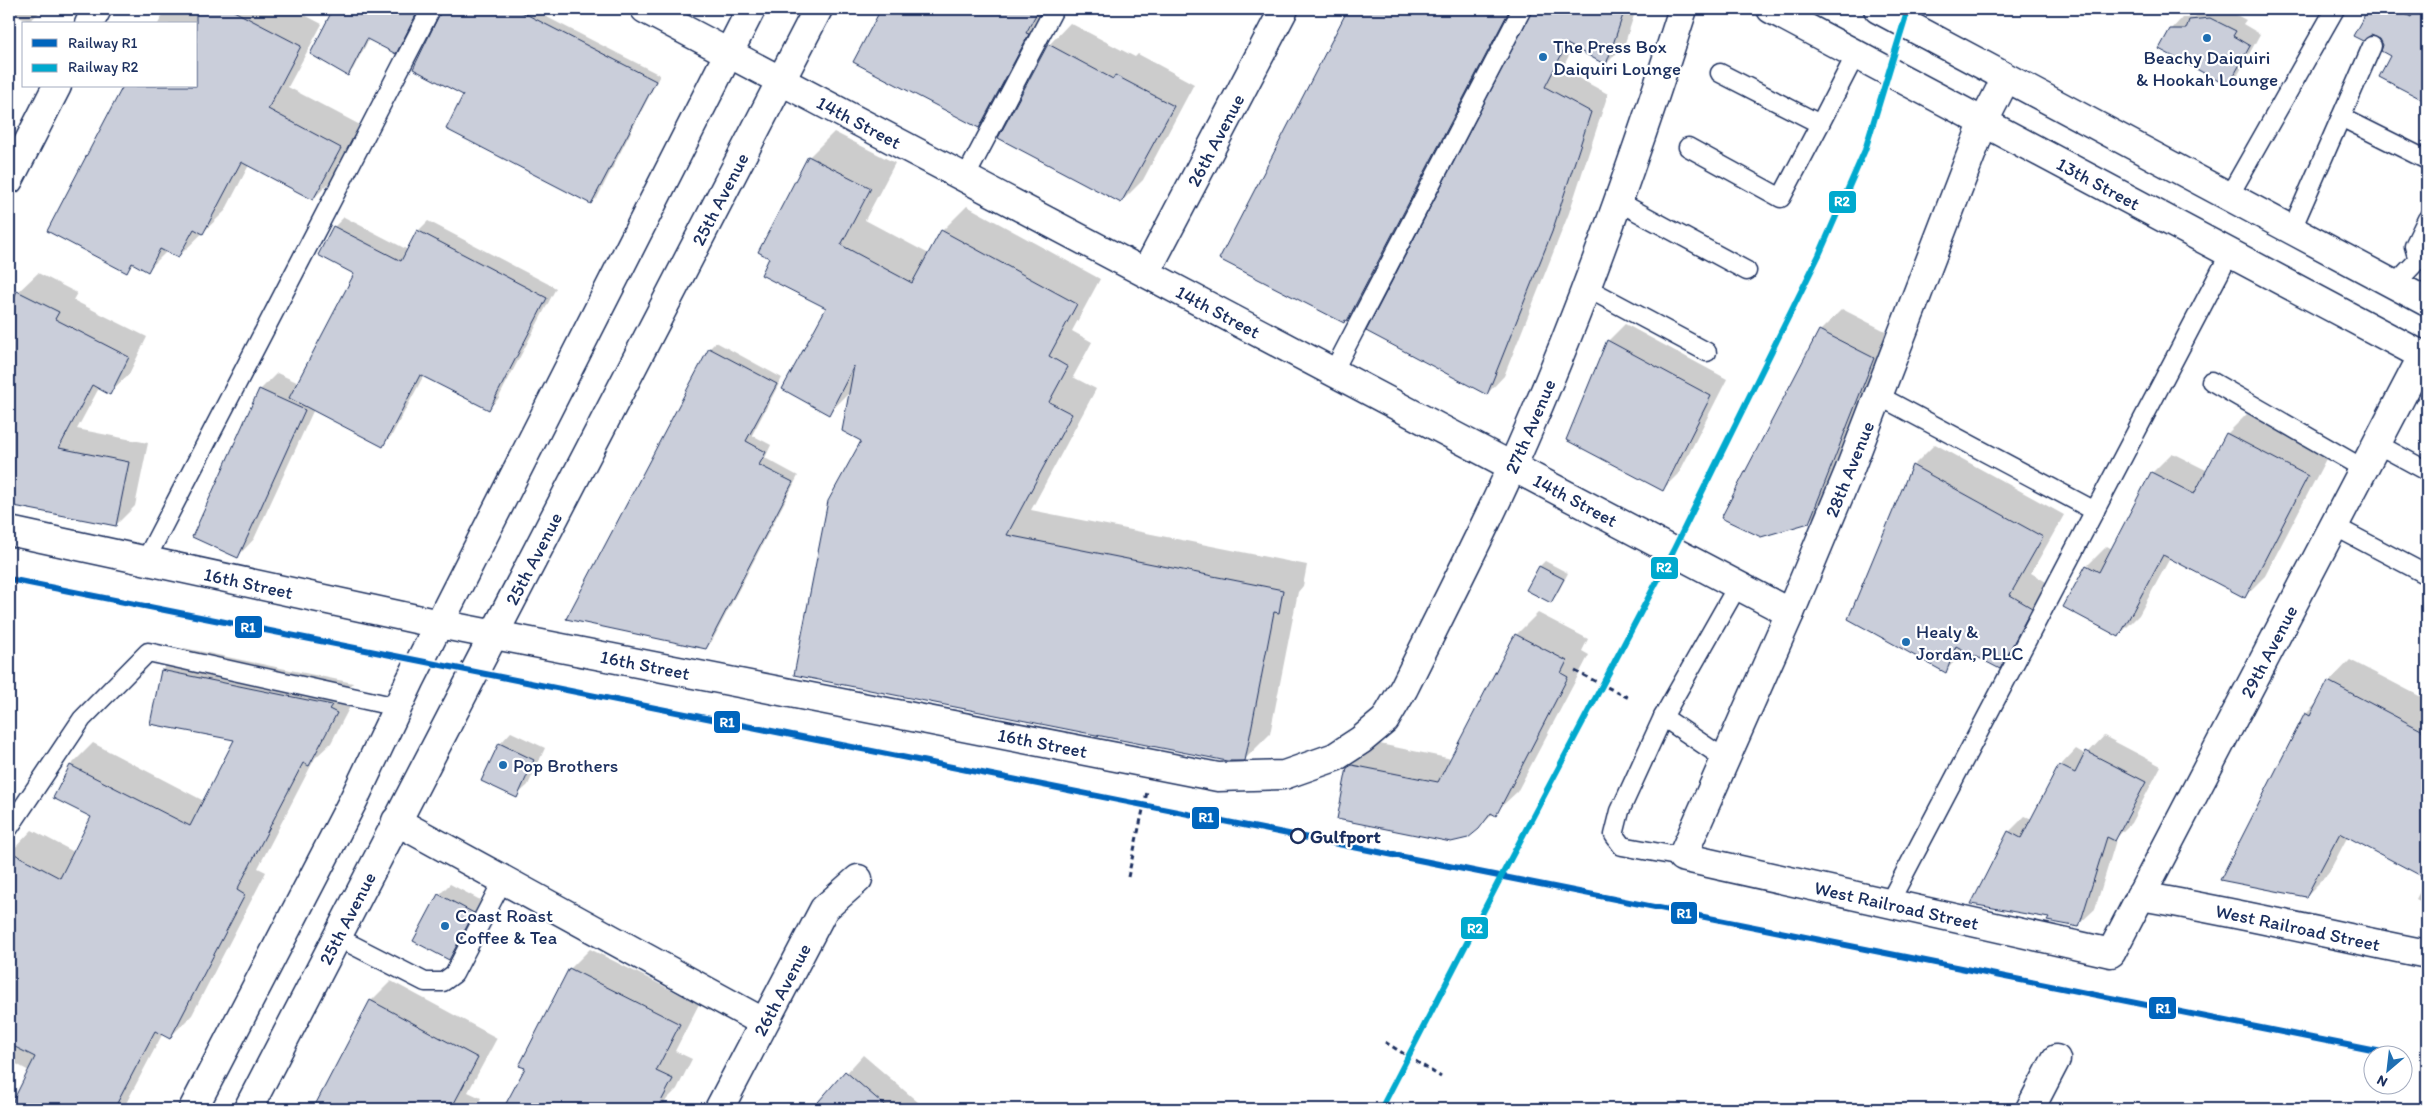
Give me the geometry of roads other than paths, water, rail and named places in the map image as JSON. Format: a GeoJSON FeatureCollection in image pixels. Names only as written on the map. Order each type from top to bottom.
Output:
{"type":"FeatureCollection","features":[{"type":"Feature","properties":{"kind":"street"},"geometry":{"type":"LineString","coordinates":[[90,22],[97,9]]}},
{"type":"Feature","properties":{"kind":"street","name":"14th Street"},"geometry":{"type":"LineString","coordinates":[[645,9],[1790,613]]}},
{"type":"Feature","properties":{"kind":"street"},"geometry":{"type":"LineString","coordinates":[[193,1109],[354,799],[397,707],[751,9]]}},
{"type":"Feature","properties":{"kind":"street","name":"25th Avenue"},"geometry":{"type":"LineString","coordinates":[[248,1109],[396,822],[496,634],[818,9]]}},
{"type":"Feature","properties":{"kind":"street","name":"26th Avenue"},"geometry":{"type":"LineString","coordinates":[[1146,272],[1284,9]]}},
{"type":"Feature","properties":{"kind":"street","name":"27th Avenue"},"geometry":{"type":"LineString","coordinates":[[1284,775],[1335,757],[1361,740],[1384,720],[1404,688],[1513,466],[1587,288],[1619,202],[1683,9]]}},
{"type":"Feature","properties":{"kind":"street","name":"13th Street"},"geometry":{"type":"LineString","coordinates":[[1771,9],[2426,355]]}},
{"type":"Feature","properties":{"kind":"street"},"geometry":{"type":"LineString","coordinates":[[1878,9],[2427,302]]}},
{"type":"Feature","properties":{"kind":"street","name":"28th Avenue"},"geometry":{"type":"LineString","coordinates":[[1682,857],[1790,613],[1879,396],[1984,121],[2006,78]]}},
{"type":"Feature","properties":{"kind":"street"},"geometry":{"type":"LineString","coordinates":[[9,180],[56,88]]}},
{"type":"Feature","properties":{"kind":"street","name":"29th Avenue"},"geometry":{"type":"LineString","coordinates":[[2111,953],[2377,444],[2426,355]]}},
{"type":"Feature","properties":{"kind":"street","name":"16th Street"},"geometry":{"type":"LineString","coordinates":[[9,531],[439,624],[1218,777],[1284,775]]}},
{"type":"Feature","properties":{"kind":"street"},"geometry":{"type":"LineString","coordinates":[[396,822],[763,1022]]}},
{"type":"Feature","properties":{"kind":"street","name":"West Railroad Street"},"geometry":{"type":"LineString","coordinates":[[1682,857],[2111,953]]}},
{"type":"Feature","properties":{"kind":"street","name":"26th Avenue"},"geometry":{"type":"LineString","coordinates":[[719,1109],[824,909],[858,879]]}},
{"type":"Feature","properties":{"kind":"street","name":"West Railroad Street"},"geometry":{"type":"LineString","coordinates":[[2140,896],[2207,907],[2292,927],[2427,954]]}},
{"type":"Feature","properties":{"kind":"street"},"geometry":{"type":"LineString","coordinates":[[2030,1109],[2056,1059]]}},
{"type":"Feature","properties":{"kind":"lane"},"geometry":{"type":"LineString","coordinates":[[145,560],[431,9]]}},
{"type":"Feature","properties":{"kind":"lane"},"geometry":{"type":"LineString","coordinates":[[965,178],[1054,9]]}},
{"type":"Feature","properties":{"kind":"lane"},"geometry":{"type":"LineString","coordinates":[[1333,372],[1522,9]]}},
{"type":"Feature","properties":{"kind":"lane"},"geometry":{"type":"LineString","coordinates":[[2229,196],[2335,9]]}},
{"type":"Feature","properties":{"kind":"lane"},"geometry":{"type":"LineString","coordinates":[[2292,229],[2372,46]]}},
{"type":"Feature","properties":{"kind":"lane"},"geometry":{"type":"LineString","coordinates":[[1688,147],[1781,198],[1856,54]]}},
{"type":"Feature","properties":{"kind":"lane"},"geometry":{"type":"LineString","coordinates":[[1720,73],[1820,124]]}},
{"type":"Feature","properties":{"kind":"lane"},"geometry":{"type":"LineString","coordinates":[[2341,117],[2427,160]]}},
{"type":"Feature","properties":{"kind":"lane"},"geometry":{"type":"LineString","coordinates":[[1619,202],[1747,271]]}},
{"type":"Feature","properties":{"kind":"lane"},"geometry":{"type":"LineString","coordinates":[[2394,285],[2422,260],[2414,246],[2427,219]]}},
{"type":"Feature","properties":{"kind":"lane"},"geometry":{"type":"LineString","coordinates":[[1889,903],[2230,253]]}},
{"type":"Feature","properties":{"kind":"lane"},"geometry":{"type":"LineString","coordinates":[[1587,288],[1707,352]]}},
{"type":"Feature","properties":{"kind":"lane"},"geometry":{"type":"LineString","coordinates":[[2210,381],[2364,469]]}},
{"type":"Feature","properties":{"kind":"lane"},"geometry":{"type":"LineString","coordinates":[[1879,396],[2095,512]]}},
{"type":"Feature","properties":{"kind":"lane"},"geometry":{"type":"LineString","coordinates":[[2377,444],[2427,470]]}},
{"type":"Feature","properties":{"kind":"lane"},"geometry":{"type":"LineString","coordinates":[[2334,526],[2427,575]]}},
{"type":"Feature","properties":{"kind":"lane"},"geometry":{"type":"LineString","coordinates":[[1682,857],[1622,846],[1614,835],[1620,811],[1663,717],[1738,585]]}},
{"type":"Feature","properties":{"kind":"lane"},"geometry":{"type":"LineString","coordinates":[[9,828],[82,719],[148,652],[397,707]]}},
{"type":"Feature","properties":{"kind":"lane"},"geometry":{"type":"LineString","coordinates":[[1663,717],[1725,759]]}},
{"type":"Feature","properties":{"kind":"lane"},"geometry":{"type":"LineString","coordinates":[[337,936],[425,982],[442,982],[454,974],[503,880]]}},
{"type":"Feature","properties":{"kind":"railway"},"geometry":{"type":"LineString","coordinates":[[1381,1109],[1673,551],[1819,255],[1865,150],[1908,9]]}},
{"type":"Feature","properties":{"kind":"rail line","name":"R2"},"geometry":{"type":"LineString","coordinates":[[1381,1109],[1673,551],[1819,255],[1865,150],[1908,9]]}},
{"type":"Feature","properties":{"kind":"rail line","name":"R1"},"geometry":{"type":"LineString","coordinates":[[9,579],[2364,1048]]}},
{"type":"Feature","properties":{"kind":"place","name":"Beachy Daiquiri & Hookah Lounge"},"geometry":{"type":"Point","coordinates":[2207,38]}},
{"type":"Feature","properties":{"kind":"place","name":"The Press Box Daiquiri Lounge"},"geometry":{"type":"Point","coordinates":[1543,57]}},
{"type":"Feature","properties":{"kind":"place","name":"Healy & Jordan, PLLC"},"geometry":{"type":"Point","coordinates":[1906,642]}},
{"type":"Feature","properties":{"kind":"place","name":"Pop Brothers"},"geometry":{"type":"Point","coordinates":[503,765]}},
{"type":"Feature","properties":{"kind":"place","name":"Gulfport"},"geometry":{"type":"Point","coordinates":[1298,836]}},
{"type":"Feature","properties":{"kind":"place","name":"Coast Roast Coffee & Tea"},"geometry":{"type":"Point","coordinates":[445,926]}}]}
